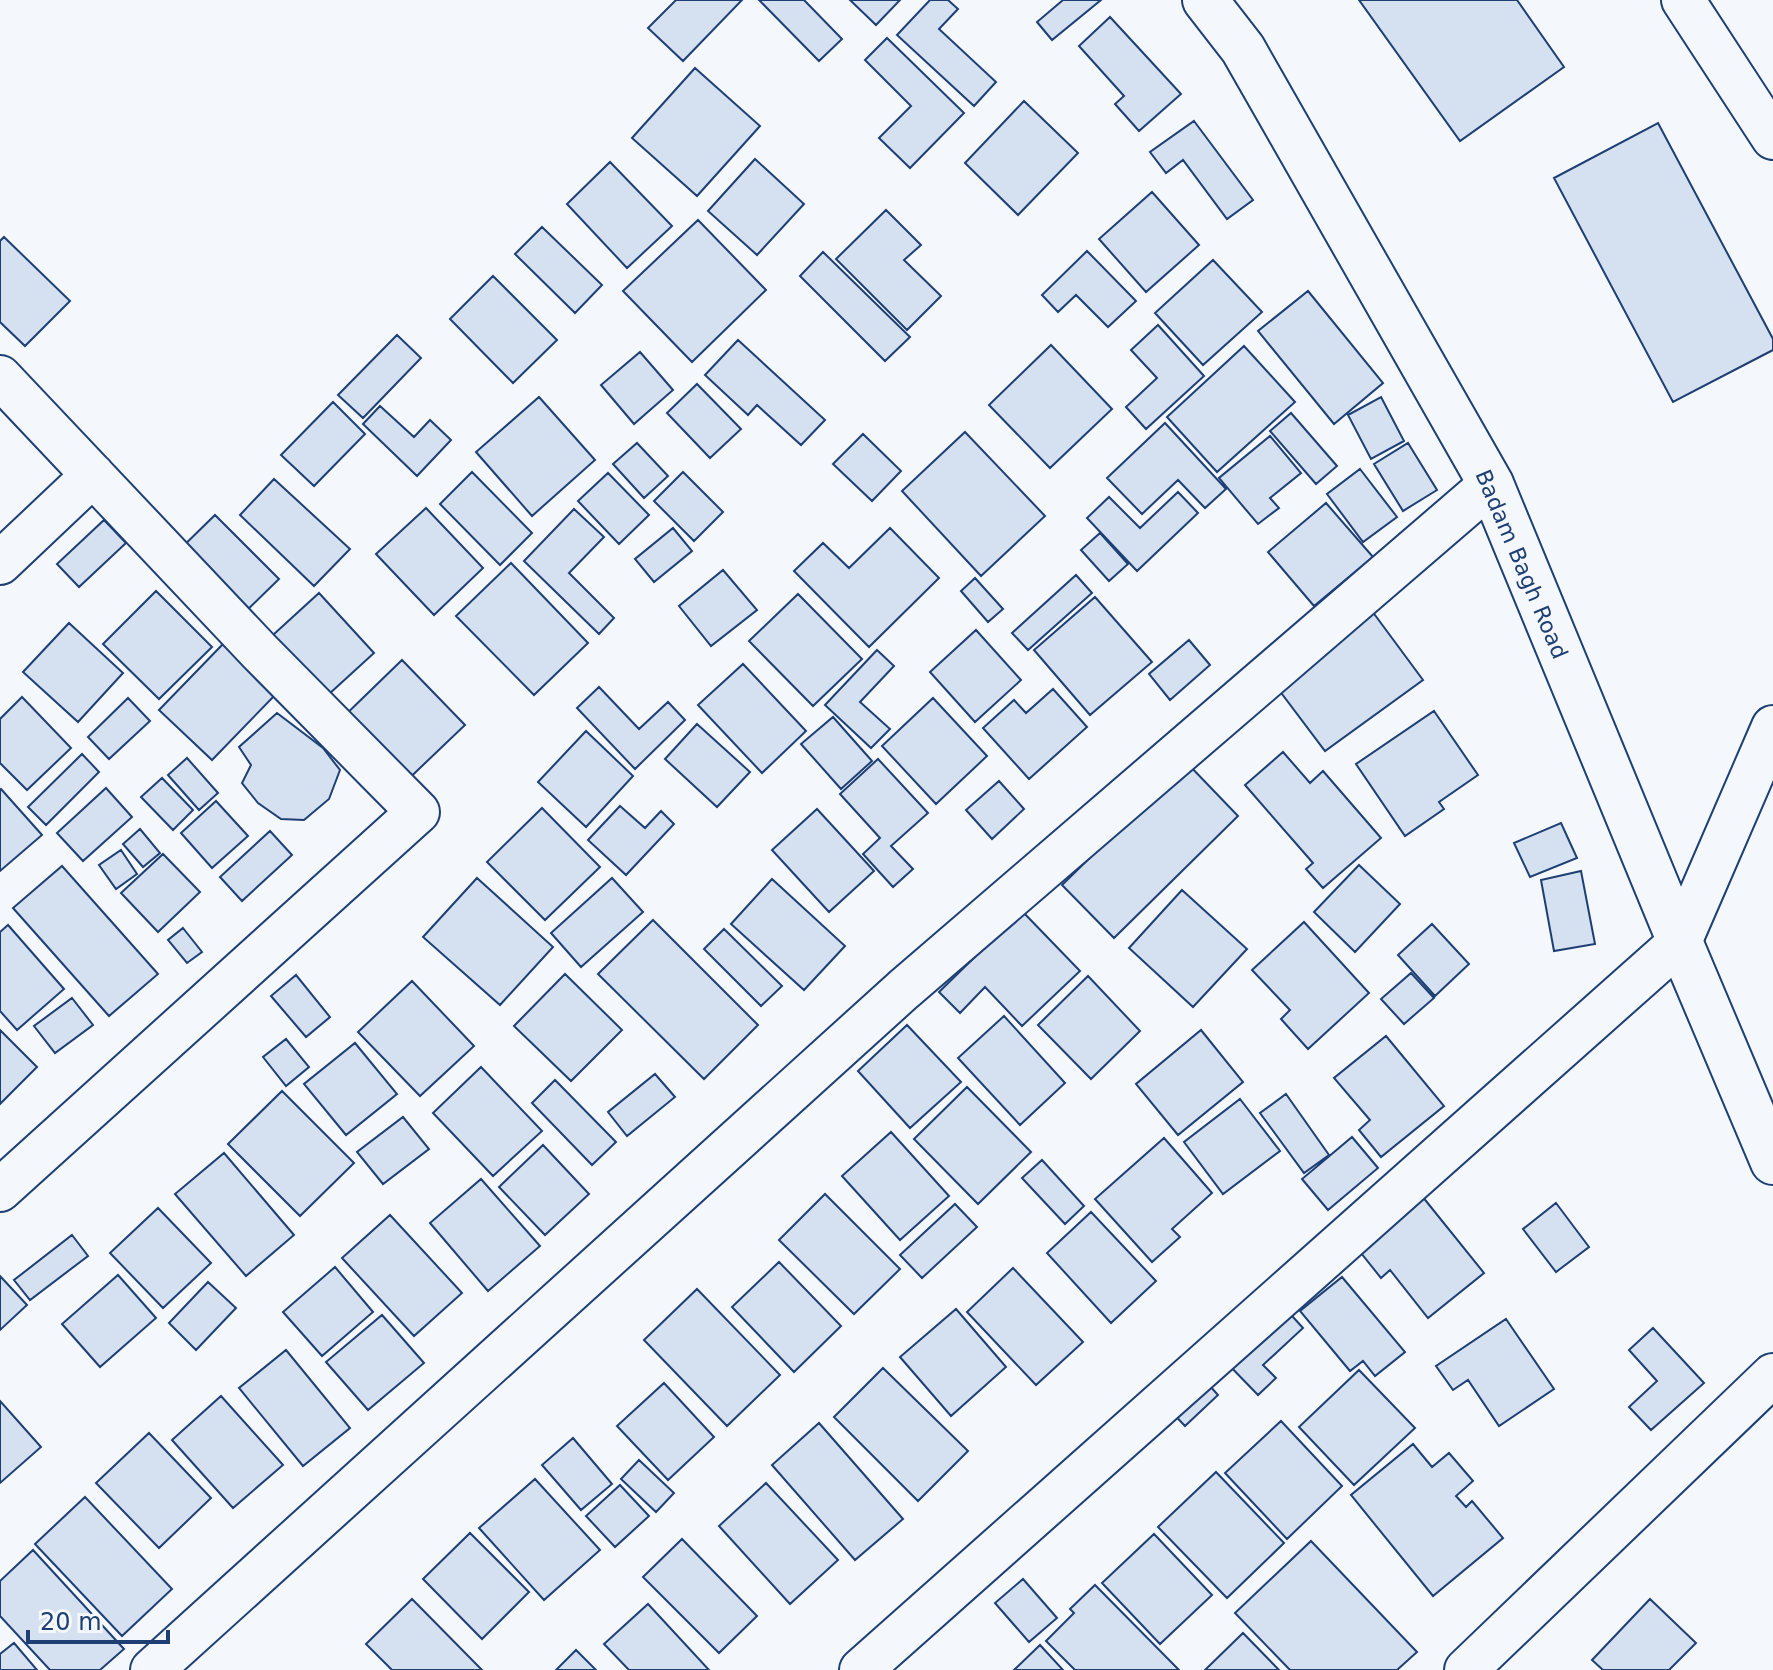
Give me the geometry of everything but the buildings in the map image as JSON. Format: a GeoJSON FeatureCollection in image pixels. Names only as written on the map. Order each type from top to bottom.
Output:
{"type":"FeatureCollection","features":[{"type":"Feature","properties":{"kind":"main road","name":"Badam Bagh Road"},"geometry":{"type":"LineString","coordinates":[[1205,0],[1243,49],[1491,484],[1773,1162]]}},
{"type":"Feature","properties":{"kind":"street"},"geometry":{"type":"LineString","coordinates":[[1683,0],[1773,138]]}},
{"type":"Feature","properties":{"kind":"street"},"geometry":{"type":"LineString","coordinates":[[0,377],[260,652],[418,812],[0,1190]]}},
{"type":"Feature","properties":{"kind":"street"},"geometry":{"type":"LineString","coordinates":[[0,563],[93,475]]}},
{"type":"Feature","properties":{"kind":"street"},"geometry":{"type":"LineString","coordinates":[[152,1670],[903,990],[1491,484]]}},
{"type":"Feature","properties":{"kind":"street"},"geometry":{"type":"LineString","coordinates":[[861,1670],[1680,942],[1773,727]]}},
{"type":"Feature","properties":{"kind":"street"},"geometry":{"type":"LineString","coordinates":[[1466,1670],[1773,1375]]}}]}
